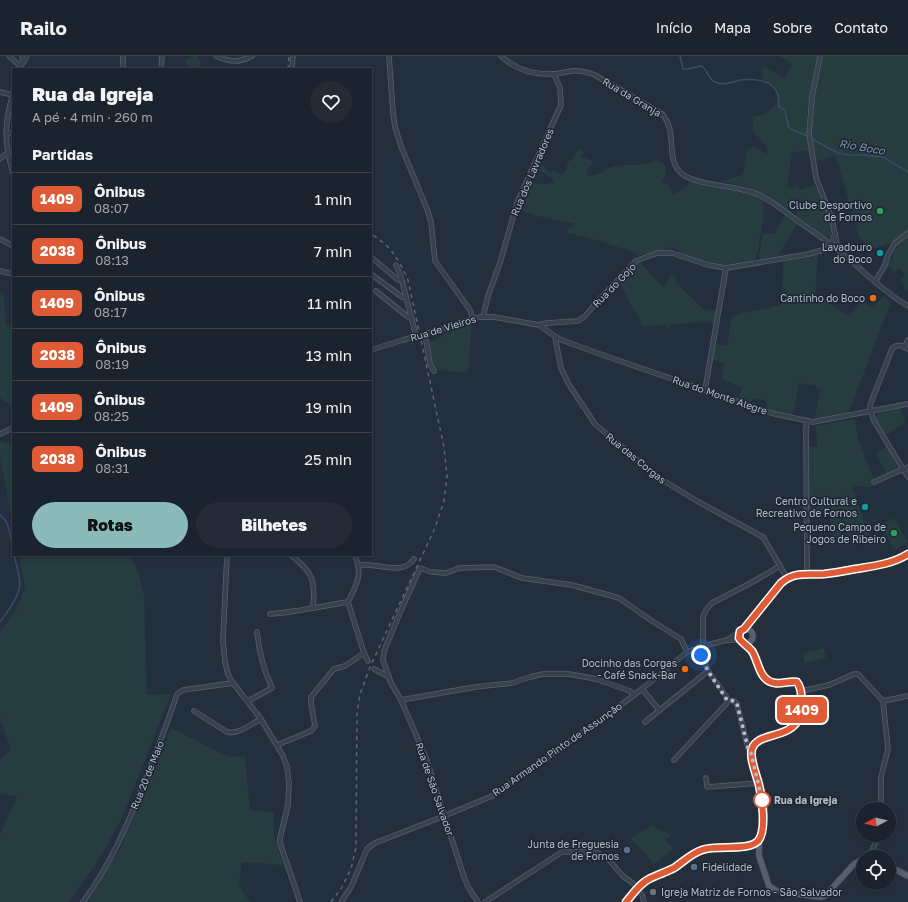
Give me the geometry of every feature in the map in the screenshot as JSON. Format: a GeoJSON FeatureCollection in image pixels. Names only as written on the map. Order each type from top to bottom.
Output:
{"type":"FeatureCollection","features":[{"type":"Feature","properties":{"kind":"main road"},"geometry":{"type":"LineString","coordinates":[[856,863],[825,896],[820,897],[777,891],[769,886],[759,856],[759,839],[763,822],[759,783],[751,753],[752,748],[759,741],[784,732],[795,725],[802,711],[802,691],[797,682],[791,681],[775,683],[763,676],[752,652],[742,642],[739,633],[744,629],[781,583],[787,578],[796,575],[825,574],[880,565],[908,554]]}},
{"type":"Feature","properties":{"kind":"main road"},"geometry":{"type":"LineString","coordinates":[[752,652],[752,632],[755,615]]}},
{"type":"Feature","properties":{"kind":"main road"},"geometry":{"type":"LineString","coordinates":[[744,629],[749,629],[752,632]]}},
{"type":"Feature","properties":{"kind":"main road"},"geometry":{"type":"LineString","coordinates":[[742,642],[749,642],[752,639]]}},
{"type":"Feature","properties":{"kind":"main road"},"geometry":{"type":"LineString","coordinates":[[626,902],[638,888],[649,879],[672,869],[703,849],[750,845],[754,844],[759,839]]}},
{"type":"Feature","properties":{"kind":"main road"},"geometry":{"type":"LineString","coordinates":[[750,845],[759,856]]}},
{"type":"Feature","properties":{"kind":"main road"},"geometry":{"type":"LineString","coordinates":[[896,870],[908,876]]}},
{"type":"Feature","properties":{"kind":"street"},"geometry":{"type":"LineString","coordinates":[[9,56],[21,68]]}},
{"type":"Feature","properties":{"kind":"street"},"geometry":{"type":"LineString","coordinates":[[21,68],[23,60],[22,56]]}},
{"type":"Feature","properties":{"kind":"street"},"geometry":{"type":"LineString","coordinates":[[21,68],[27,56]]}},
{"type":"Feature","properties":{"kind":"street"},"geometry":{"type":"LineString","coordinates":[[123,56],[123,68]]}},
{"type":"Feature","properties":{"kind":"street"},"geometry":{"type":"LineString","coordinates":[[161,68],[162,56]]}},
{"type":"Feature","properties":{"kind":"street"},"geometry":{"type":"LineString","coordinates":[[216,56],[234,61],[243,60],[252,56]]}},
{"type":"Feature","properties":{"kind":"street"},"geometry":{"type":"LineString","coordinates":[[292,68],[293,56]]}},
{"type":"Feature","properties":{"kind":"street"},"geometry":{"type":"LineString","coordinates":[[389,56],[395,127],[431,222],[435,261],[470,310],[473,318]]}},
{"type":"Feature","properties":{"kind":"street","name":"Rua da Granja"},"geometry":{"type":"LineString","coordinates":[[501,56],[518,68],[540,74],[554,74],[584,70],[595,74],[662,114],[668,120],[671,134],[673,161],[680,172],[684,175],[703,181],[755,192],[838,250],[875,282],[908,306]]}},
{"type":"Feature","properties":{"kind":"street"},"geometry":{"type":"LineString","coordinates":[[820,56],[812,97],[809,134],[816,178],[832,219],[838,250]]}},
{"type":"Feature","properties":{"kind":"street","name":"Rua dos Lavradores"},"geometry":{"type":"LineString","coordinates":[[483,317],[488,296],[500,263],[517,203],[561,105],[560,88],[554,74]]}},
{"type":"Feature","properties":{"kind":"street"},"geometry":{"type":"LineString","coordinates":[[0,92],[12,94]]}},
{"type":"Feature","properties":{"kind":"street"},"geometry":{"type":"LineString","coordinates":[[12,100],[6,133],[7,153],[12,170]]}},
{"type":"Feature","properties":{"kind":"street"},"geometry":{"type":"LineString","coordinates":[[6,133],[12,133]]}},
{"type":"Feature","properties":{"kind":"street"},"geometry":{"type":"LineString","coordinates":[[0,159],[7,153]]}},
{"type":"Feature","properties":{"kind":"street"},"geometry":{"type":"LineString","coordinates":[[831,245],[835,233]]}},
{"type":"Feature","properties":{"kind":"street"},"geometry":{"type":"LineString","coordinates":[[875,282],[885,265],[894,244],[908,233]]}},
{"type":"Feature","properties":{"kind":"street"},"geometry":{"type":"LineString","coordinates":[[0,239],[12,245]]}},
{"type":"Feature","properties":{"kind":"street","name":"Rua do Gojo"},"geometry":{"type":"LineString","coordinates":[[539,325],[580,320],[636,261],[650,255],[662,252],[672,253],[708,265],[726,268],[809,254],[826,249],[831,245]]}},
{"type":"Feature","properties":{"kind":"street"},"geometry":{"type":"LineString","coordinates":[[372,258],[398,280],[402,281]]}},
{"type":"Feature","properties":{"kind":"street"},"geometry":{"type":"LineString","coordinates":[[396,265],[402,281],[416,336]]}},
{"type":"Feature","properties":{"kind":"street"},"geometry":{"type":"LineString","coordinates":[[705,390],[726,268]]}},
{"type":"Feature","properties":{"kind":"street"},"geometry":{"type":"LineString","coordinates":[[0,271],[12,274]]}},
{"type":"Feature","properties":{"kind":"street"},"geometry":{"type":"LineString","coordinates":[[372,275],[402,297],[406,297]]}},
{"type":"Feature","properties":{"kind":"street"},"geometry":{"type":"LineString","coordinates":[[376,291],[411,318]]}},
{"type":"Feature","properties":{"kind":"street","name":"Rua de Vieiros"},"geometry":{"type":"LineString","coordinates":[[372,350],[473,318],[494,317],[539,325]]}},
{"type":"Feature","properties":{"kind":"street","name":"Rua do Monte Alegre"},"geometry":{"type":"LineString","coordinates":[[539,325],[555,337],[597,353],[771,412],[808,421],[815,422],[907,404]]}},
{"type":"Feature","properties":{"kind":"street"},"geometry":{"type":"LineString","coordinates":[[425,334],[430,364],[434,371]]}},
{"type":"Feature","properties":{"kind":"street","name":"Rua das Corgas"},"geometry":{"type":"LineString","coordinates":[[555,337],[562,368],[568,383],[595,424],[659,478],[697,501],[763,537],[787,578]]}},
{"type":"Feature","properties":{"kind":"street"},"geometry":{"type":"LineString","coordinates":[[908,340],[906,348],[899,345],[892,349],[870,404],[874,421],[908,478]]}},
{"type":"Feature","properties":{"kind":"street"},"geometry":{"type":"LineString","coordinates":[[907,404],[908,400]]}},
{"type":"Feature","properties":{"kind":"street"},"geometry":{"type":"LineString","coordinates":[[807,574],[806,427],[808,421]]}},
{"type":"Feature","properties":{"kind":"street"},"geometry":{"type":"LineString","coordinates":[[0,434],[12,428]]}},
{"type":"Feature","properties":{"kind":"street"},"geometry":{"type":"LineString","coordinates":[[874,482],[908,467]]}},
{"type":"Feature","properties":{"kind":"street"},"geometry":{"type":"LineString","coordinates":[[227,556],[223,649],[228,674],[233,683],[261,719],[277,745],[287,767],[289,783],[288,805],[280,843],[300,902]]}},
{"type":"Feature","properties":{"kind":"street"},"geometry":{"type":"LineString","coordinates":[[293,556],[303,565],[312,578],[315,592],[313,607]]}},
{"type":"Feature","properties":{"kind":"street"},"geometry":{"type":"LineString","coordinates":[[355,556],[359,572],[357,582],[348,602],[364,654],[368,661]]}},
{"type":"Feature","properties":{"kind":"street"},"geometry":{"type":"LineString","coordinates":[[358,565],[365,564],[392,568],[405,567],[410,565],[414,559]]}},
{"type":"Feature","properties":{"kind":"street","name":"Rua de São Salvador"},"geometry":{"type":"LineString","coordinates":[[478,902],[468,887],[463,874],[426,758],[401,700],[389,677],[383,660],[384,651],[420,568],[430,572],[446,573],[459,568],[494,566],[522,578],[572,585],[619,598],[652,621],[682,639],[688,652]]}},
{"type":"Feature","properties":{"kind":"street"},"geometry":{"type":"LineString","coordinates":[[751,753],[748,748],[737,704],[734,701],[727,700],[708,671],[701,646],[703,617],[706,610],[712,603],[780,566]]}},
{"type":"Feature","properties":{"kind":"street"},"geometry":{"type":"LineString","coordinates":[[270,614],[296,612],[313,607],[348,602]]}},
{"type":"Feature","properties":{"kind":"street"},"geometry":{"type":"LineString","coordinates":[[248,701],[272,688],[267,678],[259,647],[257,632]]}},
{"type":"Feature","properties":{"kind":"street","name":"Rua Armando Pinto de Assunção"},"geometry":{"type":"LineString","coordinates":[[341,902],[351,887],[367,849],[374,843],[483,800],[500,790],[634,695],[688,652],[701,646],[727,640],[739,633]]}},
{"type":"Feature","properties":{"kind":"street","name":"Rua Armando Pinto de Assunção"},"geometry":{"type":"LineString","coordinates":[[727,640],[742,642]]}},
{"type":"Feature","properties":{"kind":"street"},"geometry":{"type":"LineString","coordinates":[[277,745],[311,731],[316,726],[311,697],[334,669],[345,666],[364,654]]}},
{"type":"Feature","properties":{"kind":"street"},"geometry":{"type":"LineString","coordinates":[[374,668],[389,677]]}},
{"type":"Feature","properties":{"kind":"street"},"geometry":{"type":"LineString","coordinates":[[645,722],[708,671]]}},
{"type":"Feature","properties":{"kind":"street"},"geometry":{"type":"LineString","coordinates":[[401,700],[475,687],[512,683],[543,674],[569,674],[596,679],[630,691],[634,695]]}},
{"type":"Feature","properties":{"kind":"street"},"geometry":{"type":"LineString","coordinates":[[802,691],[829,685],[854,674],[858,674],[883,701],[888,749],[881,777],[881,802]]}},
{"type":"Feature","properties":{"kind":"street","name":"Rua 20 de Maio"},"geometry":{"type":"LineString","coordinates":[[83,902],[120,842],[164,734],[178,694],[183,690],[233,683]]}},
{"type":"Feature","properties":{"kind":"street"},"geometry":{"type":"LineString","coordinates":[[642,689],[659,710]]}},
{"type":"Feature","properties":{"kind":"street"},"geometry":{"type":"LineString","coordinates":[[883,701],[908,696]]}},
{"type":"Feature","properties":{"kind":"street"},"geometry":{"type":"LineString","coordinates":[[674,760],[727,703],[727,700]]}},
{"type":"Feature","properties":{"kind":"street"},"geometry":{"type":"LineString","coordinates":[[194,711],[232,734],[261,719]]}},
{"type":"Feature","properties":{"kind":"street"},"geometry":{"type":"LineString","coordinates":[[706,778],[707,787],[759,783]]}},
{"type":"Feature","properties":{"kind":"street"},"geometry":{"type":"LineString","coordinates":[[485,902],[562,852],[596,852],[607,858],[623,876],[638,888],[644,902]]}},
{"type":"Feature","properties":{"kind":"green space"},"geometry":{"type":"Polygon","coordinates":[[[198,56],[202,68],[188,68],[185,60],[198,56]]]}},
{"type":"Feature","properties":{"kind":"green space"},"geometry":{"type":"Polygon","coordinates":[[[779,56],[817,56],[807,115],[807,139],[809,151],[791,152],[792,159],[787,187],[794,188],[797,184],[800,190],[815,185],[830,218],[833,232],[830,236],[826,237],[795,216],[799,206],[791,198],[787,210],[765,194],[743,186],[721,181],[743,175],[747,149],[754,147],[768,154],[764,144],[753,132],[753,117],[767,113],[779,100],[774,89],[764,82],[762,68],[766,67],[782,78],[786,78],[791,64],[779,56]]]}},
{"type":"Feature","properties":{"kind":"green space"},"geometry":{"type":"Polygon","coordinates":[[[823,56],[908,56],[908,231],[893,242],[873,249],[859,238],[836,156],[816,161],[811,134],[811,121],[823,56]]]}},
{"type":"Feature","properties":{"kind":"green space"},"geometry":{"type":"Polygon","coordinates":[[[579,149],[583,154],[580,157],[591,160],[592,164],[588,168],[587,176],[598,174],[615,166],[642,165],[657,161],[663,164],[666,168],[665,175],[661,182],[668,185],[673,195],[688,185],[690,181],[753,195],[764,201],[763,222],[756,259],[735,264],[702,262],[673,247],[638,256],[636,253],[587,237],[568,233],[568,229],[575,224],[537,216],[520,210],[530,183],[554,183],[547,174],[535,171],[539,162],[551,173],[553,171],[562,175],[565,172],[568,162],[573,159],[575,153],[579,149]]]}},
{"type":"Feature","properties":{"kind":"green space"},"geometry":{"type":"Polygon","coordinates":[[[784,215],[797,224],[777,258],[762,260],[759,258],[759,255],[763,233],[775,233],[784,215]]]}},
{"type":"Feature","properties":{"kind":"green space"},"geometry":{"type":"Polygon","coordinates":[[[908,235],[908,291],[901,279],[905,275],[899,268],[895,272],[888,266],[898,243],[908,235]]]}},
{"type":"Feature","properties":{"kind":"green space"},"geometry":{"type":"Polygon","coordinates":[[[818,255],[815,294],[849,316],[863,301],[873,308],[883,296],[891,302],[848,414],[814,420],[821,389],[816,388],[816,386],[799,383],[793,415],[766,409],[766,401],[753,398],[751,403],[738,399],[742,388],[722,379],[724,363],[713,360],[715,344],[727,346],[732,315],[738,315],[740,313],[782,304],[783,262],[818,255]]]}},
{"type":"Feature","properties":{"kind":"green space"},"geometry":{"type":"Polygon","coordinates":[[[640,262],[663,288],[666,285],[670,274],[676,277],[675,282],[703,309],[716,310],[714,323],[672,323],[668,329],[666,328],[666,325],[642,326],[619,282],[640,262]]]}},
{"type":"Feature","properties":{"kind":"green space"},"geometry":{"type":"Polygon","coordinates":[[[3,292],[6,327],[12,325],[12,405],[0,398],[0,294],[3,292]]]}},
{"type":"Feature","properties":{"kind":"green space"},"geometry":{"type":"Polygon","coordinates":[[[472,322],[468,373],[437,370],[432,365],[428,343],[435,341],[449,330],[472,322]]]}},
{"type":"Feature","properties":{"kind":"green space"},"geometry":{"type":"Polygon","coordinates":[[[900,408],[906,422],[885,435],[876,421],[876,417],[879,413],[900,408]]]}},
{"type":"Feature","properties":{"kind":"green space"},"geometry":{"type":"Polygon","coordinates":[[[855,419],[858,438],[876,486],[869,487],[856,486],[855,484],[852,485],[870,540],[850,544],[841,508],[839,509],[845,541],[834,543],[829,511],[808,511],[808,447],[817,447],[816,426],[855,419]]]}},
{"type":"Feature","properties":{"kind":"green space"},"geometry":{"type":"Polygon","coordinates":[[[0,442],[12,445],[12,521],[0,455],[0,442]]]}},
{"type":"Feature","properties":{"kind":"green space"},"geometry":{"type":"Polygon","coordinates":[[[887,447],[897,466],[895,470],[887,475],[876,453],[887,447]]]}},
{"type":"Feature","properties":{"kind":"green space","name":"Pequeno Campo de Jogos de Ribeiro"},"geometry":{"type":"Polygon","coordinates":[[[894,518],[908,542],[894,550],[880,522],[883,525],[894,518]]]}},
{"type":"Feature","properties":{"kind":"green space"},"geometry":{"type":"Polygon","coordinates":[[[19,556],[130,556],[137,569],[144,596],[147,695],[171,694],[121,820],[96,864],[69,902],[0,902],[0,835],[17,796],[0,794],[0,760],[11,749],[0,718],[0,632],[15,612],[25,588],[19,556]]]}},
{"type":"Feature","properties":{"kind":"green space"},"geometry":{"type":"Polygon","coordinates":[[[824,648],[826,658],[805,663],[803,653],[824,648]]]}},
{"type":"Feature","properties":{"kind":"green space"},"geometry":{"type":"Polygon","coordinates":[[[171,728],[228,757],[245,756],[250,810],[274,812],[273,830],[283,865],[242,862],[239,886],[250,902],[88,902],[120,849],[171,728]]]}},
{"type":"Feature","properties":{"kind":"green space"},"geometry":{"type":"Polygon","coordinates":[[[652,825],[671,835],[665,839],[673,849],[654,864],[631,838],[652,825]]]}},
{"type":"Feature","properties":{"kind":"waterway","name":"Rio Boco"},"geometry":{"type":"LineString","coordinates":[[680,56],[683,69],[702,66],[711,79],[718,83],[724,84],[740,80],[759,80],[768,83],[776,91],[779,107],[785,110],[788,126],[791,129],[807,136]]}},
{"type":"Feature","properties":{"kind":"waterway","name":"Rio Boco"},"geometry":{"type":"LineString","coordinates":[[812,139],[838,153],[883,157],[908,172]]}},
{"type":"Feature","properties":{"kind":"waterway"},"geometry":{"type":"LineString","coordinates":[[0,515],[8,526],[12,543]]}},
{"type":"Feature","properties":{"kind":"waterway"},"geometry":{"type":"LineString","coordinates":[[0,622],[14,603],[20,585],[14,556]]}},
{"type":"Feature","properties":{"kind":"railway"},"geometry":{"type":"LineString","coordinates":[[288,68],[289,56]]}},
{"type":"Feature","properties":{"kind":"railway"},"geometry":{"type":"LineString","coordinates":[[331,902],[341,889],[351,869],[356,847],[357,713],[360,694],[370,667],[435,528],[444,501],[447,476],[444,447],[408,280],[394,254],[389,248],[372,235]]}},
{"type":"Feature","properties":{"kind":"bus line","name":"1409"},"geometry":{"type":"LineString","coordinates":[[626,902],[643,882],[672,869],[703,849],[750,845],[757,842],[761,835],[763,822],[761,797],[751,753],[752,748],[759,741],[789,730],[795,725],[802,711],[802,691],[797,682],[791,681],[775,683],[763,676],[752,652],[740,640],[738,636],[740,631],[744,629],[781,583],[787,578],[796,575],[825,574],[880,565],[908,554]]}},
{"type":"Feature","properties":{"kind":"place","name":"Clube Desportivo de Fornos"},"geometry":{"type":"Point","coordinates":[880,211]}},
{"type":"Feature","properties":{"kind":"place","name":"Lavadouro do Boco"},"geometry":{"type":"Point","coordinates":[880,253]}},
{"type":"Feature","properties":{"kind":"place","name":"Cantinho do Boco"},"geometry":{"type":"Point","coordinates":[873,298]}},
{"type":"Feature","properties":{"kind":"place","name":"Centro Cultural e Recreativo de Fornos"},"geometry":{"type":"Point","coordinates":[865,507]}},
{"type":"Feature","properties":{"kind":"place","name":"Pequeno Campo de Jogos de Ribeiro"},"geometry":{"type":"Point","coordinates":[894,533]}},
{"type":"Feature","properties":{"kind":"place","name":"Docinho das Corgas - Café Snack-Bar"},"geometry":{"type":"Point","coordinates":[685,669]}},
{"type":"Feature","properties":{"kind":"place","name":"Rua da Igreja"},"geometry":{"type":"Point","coordinates":[762,800]}},
{"type":"Feature","properties":{"kind":"place","name":"Junta de Freguesia de Fornos"},"geometry":{"type":"Point","coordinates":[627,850]}},
{"type":"Feature","properties":{"kind":"place","name":"Fidelidade"},"geometry":{"type":"Point","coordinates":[694,867]}},
{"type":"Feature","properties":{"kind":"place","name":"Igreja Matriz de Fornos - São Salvador"},"geometry":{"type":"Point","coordinates":[653,892]}},
{"type":"Feature","properties":{"kind":"route"},"geometry":{"type":"LineString","coordinates":[[701,655],[708,671],[726,696],[727,700],[734,701],[737,704],[762,800]]}}]}
